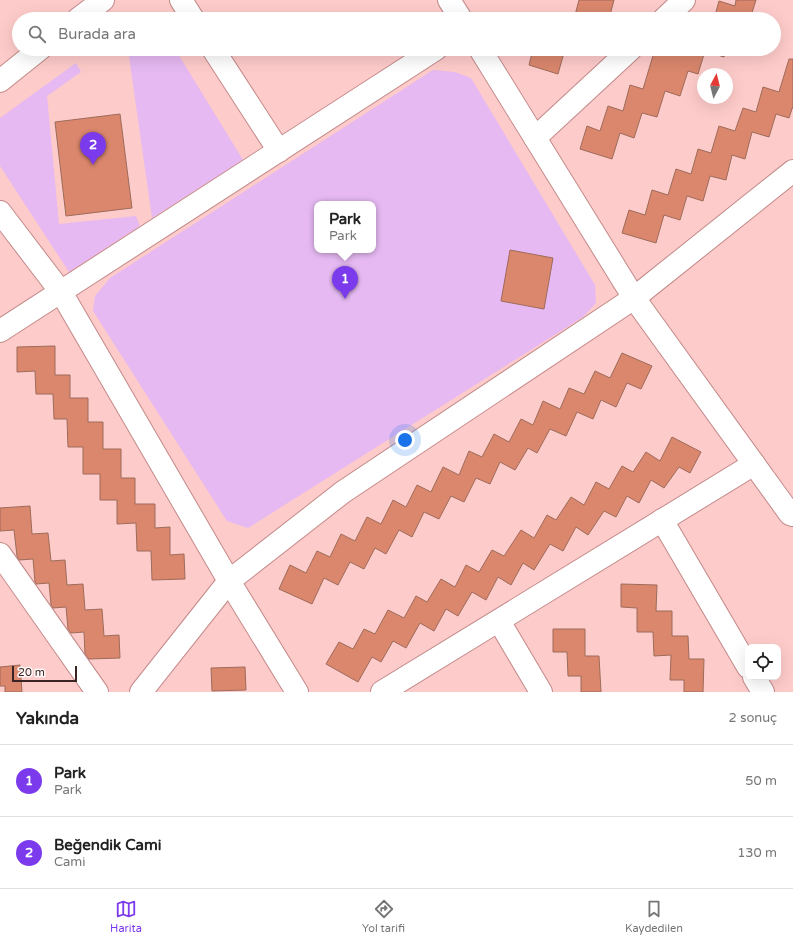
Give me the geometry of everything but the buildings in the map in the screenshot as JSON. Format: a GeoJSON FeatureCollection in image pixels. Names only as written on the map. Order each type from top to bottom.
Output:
{"type":"FeatureCollection","features":[{"type":"Feature","properties":{"kind":"street"},"geometry":{"type":"LineString","coordinates":[[87,12],[103,0]]}},
{"type":"Feature","properties":{"kind":"street"},"geometry":{"type":"LineString","coordinates":[[181,0],[189,12]]}},
{"type":"Feature","properties":{"kind":"street"},"geometry":{"type":"LineString","coordinates":[[449,0],[457,12]]}},
{"type":"Feature","properties":{"kind":"street"},"geometry":{"type":"LineString","coordinates":[[671,12],[684,0]]}},
{"type":"Feature","properties":{"kind":"street"},"geometry":{"type":"LineString","coordinates":[[0,81],[31,56]]}},
{"type":"Feature","properties":{"kind":"street"},"geometry":{"type":"LineString","coordinates":[[218,56],[279,151]]}},
{"type":"Feature","properties":{"kind":"street"},"geometry":{"type":"LineString","coordinates":[[0,331],[425,56]]}},
{"type":"Feature","properties":{"kind":"street"},"geometry":{"type":"LineString","coordinates":[[484,56],[634,298],[790,514],[793,515]]}},
{"type":"Feature","properties":{"kind":"street"},"geometry":{"type":"LineString","coordinates":[[534,138],[623,56]]}},
{"type":"Feature","properties":{"kind":"street"},"geometry":{"type":"LineString","coordinates":[[141,692],[229,581],[343,492],[634,298],[793,171]]}},
{"type":"Feature","properties":{"kind":"street"},"geometry":{"type":"LineString","coordinates":[[0,212],[61,292],[229,581],[298,692]]}},
{"type":"Feature","properties":{"kind":"street"},"geometry":{"type":"LineString","coordinates":[[382,692],[754,464]]}},
{"type":"Feature","properties":{"kind":"street"},"geometry":{"type":"LineString","coordinates":[[662,520],[745,662]]}},
{"type":"Feature","properties":{"kind":"street"},"geometry":{"type":"LineString","coordinates":[[0,554],[97,692]]}},
{"type":"Feature","properties":{"kind":"street"},"geometry":{"type":"LineString","coordinates":[[499,621],[541,692]]}},
{"type":"Feature","properties":{"kind":"street"},"geometry":{"type":"LineString","coordinates":[[756,680],[763,692]]}},
{"type":"Feature","properties":{"kind":"shaded area"},"geometry":{"type":"Polygon","coordinates":[[[129,56],[179,56],[243,160],[152,218],[129,56]]]}},
{"type":"Feature","properties":{"kind":"shaded area"},"geometry":{"type":"Polygon","coordinates":[[[76,63],[81,72],[47,96],[59,224],[136,216],[140,226],[69,272],[0,166],[0,118],[76,63]]]}},
{"type":"Feature","properties":{"kind":"shaded area"},"geometry":{"type":"Polygon","coordinates":[[[433,70],[455,72],[471,78],[595,285],[596,303],[583,317],[248,528],[227,521],[93,311],[95,296],[110,278],[433,70]]]}},
{"type":"Feature","properties":{"kind":"place","name":"Beğendik Cami"},"geometry":{"type":"Point","coordinates":[93,165]}},
{"type":"Feature","properties":{"kind":"place","name":"Park"},"geometry":{"type":"Point","coordinates":[345,299]}}]}
